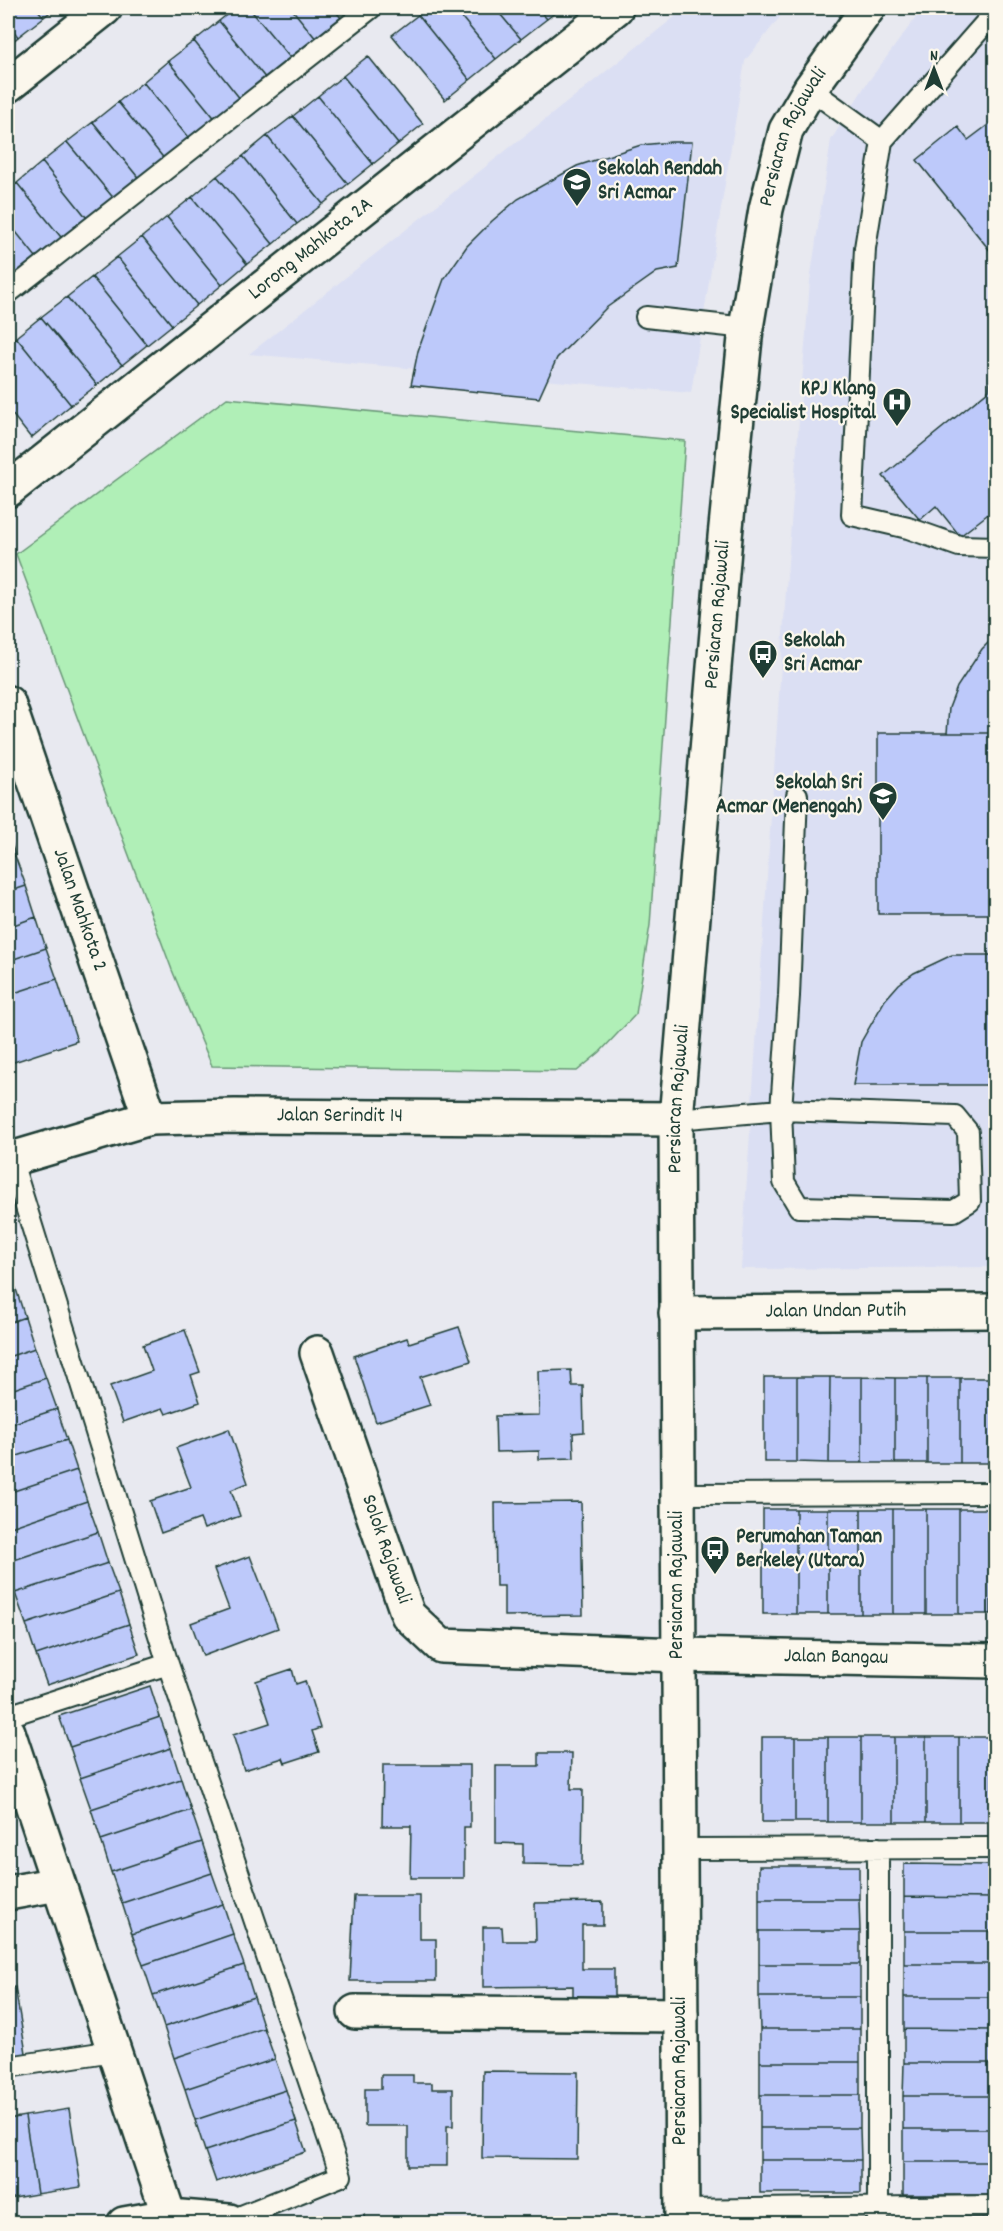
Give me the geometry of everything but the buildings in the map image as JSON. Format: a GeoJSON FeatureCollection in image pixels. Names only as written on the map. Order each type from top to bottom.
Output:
{"type":"FeatureCollection","features":[{"type":"Feature","properties":{"kind":"street"},"geometry":{"type":"LineString","coordinates":[[8,85],[105,8]]}},
{"type":"Feature","properties":{"kind":"street","name":"Lorong Mahkota 2A"},"geometry":{"type":"LineString","coordinates":[[8,490],[615,8]]}},
{"type":"Feature","properties":{"kind":"street","name":"Persiaran Rajawali"},"geometry":{"type":"LineString","coordinates":[[682,2217],[676,1119],[725,537],[746,328],[766,209],[786,130],[810,89],[868,8]]}},
{"type":"Feature","properties":{"kind":"street","name":"Jalan Mahkota 2"},"geometry":{"type":"LineString","coordinates":[[8,702],[150,1118]]}},
{"type":"Feature","properties":{"kind":"street","name":"Jalan Serindit 14"},"geometry":{"type":"LineString","coordinates":[[9,1155],[150,1118],[247,1116],[676,1119]]}},
{"type":"Feature","properties":{"kind":"street","name":"Jalan Undan Putih"},"geometry":{"type":"LineString","coordinates":[[676,1313],[996,1311]]}},
{"type":"Feature","properties":{"kind":"street","name":"Solok Rajawali"},"geometry":{"type":"LineString","coordinates":[[317,1353],[408,1615],[441,1646],[679,1655]]}},
{"type":"Feature","properties":{"kind":"street","name":"Jalan Bangau"},"geometry":{"type":"LineString","coordinates":[[679,1655],[996,1661]]}},
{"type":"Feature","properties":{"kind":"street"},"geometry":{"type":"LineString","coordinates":[[8,1732],[169,2216]]}},
{"type":"Feature","properties":{"kind":"street"},"geometry":{"type":"LineString","coordinates":[[8,1893],[58,1884]]}},
{"type":"Feature","properties":{"kind":"street"},"geometry":{"type":"LineString","coordinates":[[355,2012],[681,2015]]}},
{"type":"Feature","properties":{"kind":"street"},"geometry":{"type":"LineString","coordinates":[[124,2223],[169,2216],[229,2222]]}},
{"type":"Feature","properties":{"kind":"lane"},"geometry":{"type":"LineString","coordinates":[[8,292],[371,8]]}},
{"type":"Feature","properties":{"kind":"lane"},"geometry":{"type":"LineString","coordinates":[[996,11],[882,141],[865,248],[852,515],[908,528],[959,546],[996,547]]}},
{"type":"Feature","properties":{"kind":"lane"},"geometry":{"type":"LineString","coordinates":[[810,89],[882,141]]}},
{"type":"Feature","properties":{"kind":"lane"},"geometry":{"type":"LineString","coordinates":[[646,317],[746,328]]}},
{"type":"Feature","properties":{"kind":"lane"},"geometry":{"type":"LineString","coordinates":[[676,1119],[781,1110],[955,1116],[968,1132],[970,1201],[954,1211],[799,1207],[784,1182],[781,1110],[789,996],[797,795]]}},
{"type":"Feature","properties":{"kind":"lane"},"geometry":{"type":"LineString","coordinates":[[9,1155],[168,1664],[340,2176],[229,2222]]}},
{"type":"Feature","properties":{"kind":"lane"},"geometry":{"type":"LineString","coordinates":[[678,1494],[996,1493]]}},
{"type":"Feature","properties":{"kind":"lane"},"geometry":{"type":"LineString","coordinates":[[8,1716],[168,1664]]}},
{"type":"Feature","properties":{"kind":"lane"},"geometry":{"type":"LineString","coordinates":[[878,1848],[878,2215]]}},
{"type":"Feature","properties":{"kind":"lane"},"geometry":{"type":"LineString","coordinates":[[680,1849],[996,1848]]}},
{"type":"Feature","properties":{"kind":"lane"},"geometry":{"type":"LineString","coordinates":[[8,2067],[113,2051]]}},
{"type":"Feature","properties":{"kind":"lane"},"geometry":{"type":"LineString","coordinates":[[682,2217],[878,2215],[996,2206]]}},
{"type":"Feature","properties":{"kind":"shaded area","name":"Sekolah Rendah Sri Acmar"},"geometry":{"type":"Polygon","coordinates":[[[686,8],[787,8],[745,61],[691,393],[249,354],[686,8]]]}},
{"type":"Feature","properties":{"kind":"shaded area","name":"Sekolah Sri Acmar (Menengah)"},"geometry":{"type":"Polygon","coordinates":[[[923,8],[995,8],[995,1267],[741,1269],[787,575],[810,281],[831,140],[865,86],[923,8]]]}},
{"type":"Feature","properties":{"kind":"green space"},"geometry":{"type":"Polygon","coordinates":[[[227,398],[685,441],[650,925],[636,1014],[600,1052],[577,1071],[212,1066],[172,970],[16,554],[227,398]]]}},
{"type":"Feature","properties":{"kind":"place","name":"Sekolah Rendah Sri Acmar"},"geometry":{"type":"Point","coordinates":[577,208]}},
{"type":"Feature","properties":{"kind":"place","name":"KPJ Klang Specialist Hospital"},"geometry":{"type":"Point","coordinates":[897,428]}},
{"type":"Feature","properties":{"kind":"place","name":"Sekolah Sri Acmar"},"geometry":{"type":"Point","coordinates":[763,680]}},
{"type":"Feature","properties":{"kind":"place","name":"Sekolah Sri Acmar (Menengah)"},"geometry":{"type":"Point","coordinates":[883,822]}},
{"type":"Feature","properties":{"kind":"place","name":"Perumahan Taman Berkeley (Utara)"},"geometry":{"type":"Point","coordinates":[715,1576]}}]}
